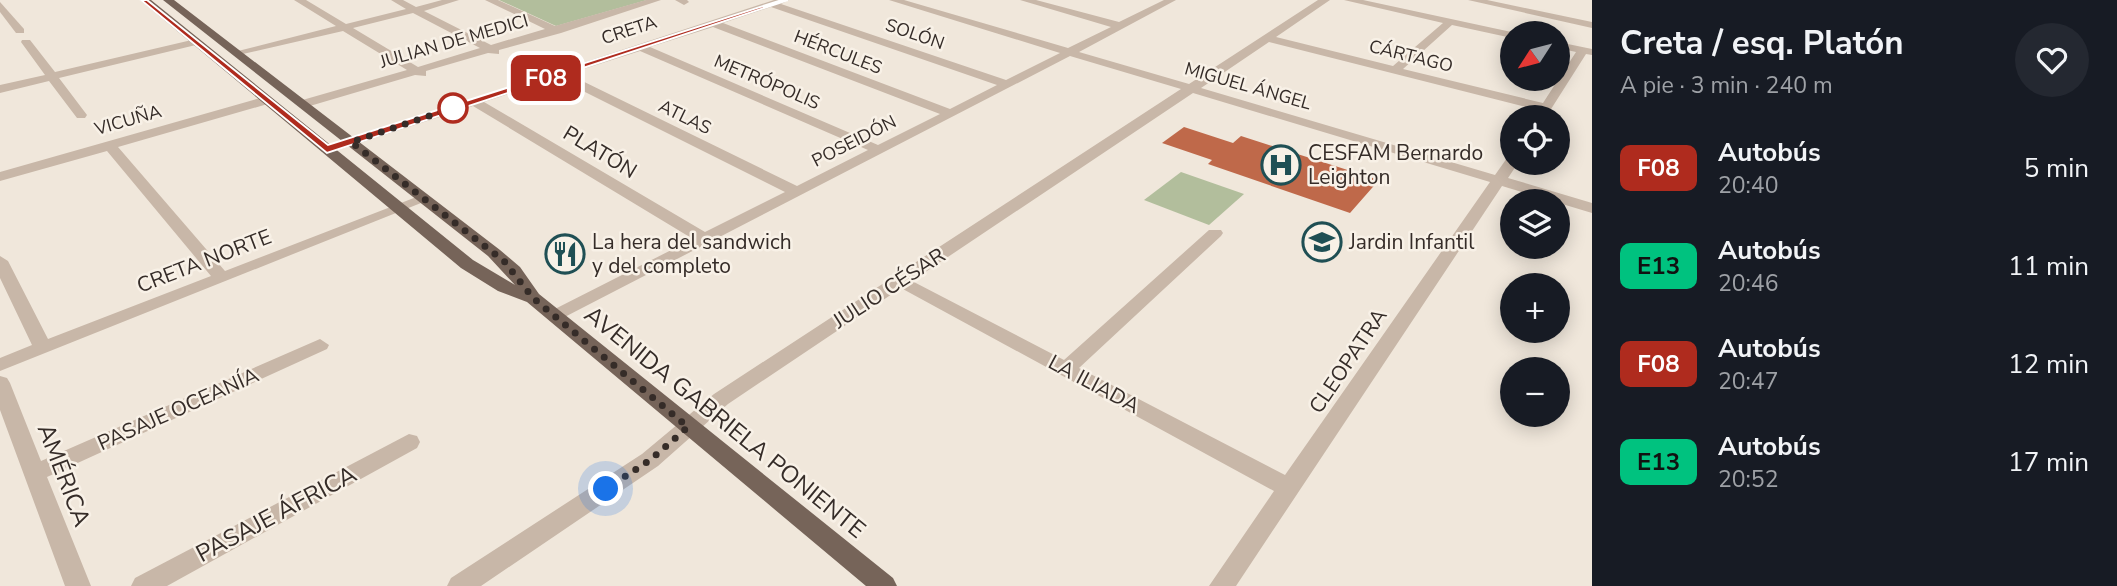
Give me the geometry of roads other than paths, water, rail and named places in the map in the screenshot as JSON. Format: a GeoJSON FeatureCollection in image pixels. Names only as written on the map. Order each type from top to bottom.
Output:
{"type":"FeatureCollection","features":[{"type":"Feature","properties":{"kind":"main road","name":"AVENIDA GABRIELA PONIENTE"},"geometry":{"type":"LineString","coordinates":[[145,0],[484,276],[533,298]]}},
{"type":"Feature","properties":{"kind":"main road","name":"AVENIDA GABRIELA PONIENTE"},"geometry":{"type":"LineString","coordinates":[[168,0],[504,261],[533,298],[884,586]]}},
{"type":"Feature","properties":{"kind":"street"},"geometry":{"type":"LineString","coordinates":[[299,0],[428,78]]}},
{"type":"Feature","properties":{"kind":"street"},"geometry":{"type":"LineString","coordinates":[[396,0],[495,52]]}},
{"type":"Feature","properties":{"kind":"street"},"geometry":{"type":"LineString","coordinates":[[238,54],[454,0]]}},
{"type":"Feature","properties":{"kind":"street"},"geometry":{"type":"LineString","coordinates":[[490,0],[567,36]]}},
{"type":"Feature","properties":{"kind":"street","name":"JULIAN DE MEDICI"},"geometry":{"type":"LineString","coordinates":[[303,104],[495,52],[555,30],[656,0]]}},
{"type":"Feature","properties":{"kind":"street","name":"CRETA"},"geometry":{"type":"LineString","coordinates":[[327,149],[784,0]]}},
{"type":"Feature","properties":{"kind":"street","name":"MIGUEL ÁNGEL"},"geometry":{"type":"LineString","coordinates":[[894,0],[1592,208]]}},
{"type":"Feature","properties":{"kind":"street"},"geometry":{"type":"LineString","coordinates":[[1025,0],[1121,26]]}},
{"type":"Feature","properties":{"kind":"street","name":"JULIO CÉSAR"},"geometry":{"type":"LineString","coordinates":[[460,586],[650,460],[721,399],[1325,0]]}},
{"type":"Feature","properties":{"kind":"street"},"geometry":{"type":"LineString","coordinates":[[1349,0],[1500,32]]}},
{"type":"Feature","properties":{"kind":"street"},"geometry":{"type":"LineString","coordinates":[[1474,0],[1592,26]]}},
{"type":"Feature","properties":{"kind":"street","name":"POSEIDÓN"},"geometry":{"type":"LineString","coordinates":[[555,316],[1121,26],[1159,3]]}},
{"type":"Feature","properties":{"kind":"street","name":"SOLÓN"},"geometry":{"type":"LineString","coordinates":[[771,4],[1007,84]]}},
{"type":"Feature","properties":{"kind":"street"},"geometry":{"type":"LineString","coordinates":[[0,5],[20,30]]}},
{"type":"Feature","properties":{"kind":"street"},"geometry":{"type":"LineString","coordinates":[[1395,70],[1450,22]]}},
{"type":"Feature","properties":{"kind":"street","name":"HÉRCULES"},"geometry":{"type":"LineString","coordinates":[[713,23],[950,113]]}},
{"type":"Feature","properties":{"kind":"street","name":"CÁRTAGO"},"geometry":{"type":"LineString","coordinates":[[1267,38],[1395,70],[1515,105]]}},
{"type":"Feature","properties":{"kind":"street"},"geometry":{"type":"LineString","coordinates":[[0,89],[196,42]]}},
{"type":"Feature","properties":{"kind":"street"},"geometry":{"type":"LineString","coordinates":[[26,43],[81,115]]}},
{"type":"Feature","properties":{"kind":"street","name":"METRÓPOLIS"},"geometry":{"type":"LineString","coordinates":[[641,47],[879,150]]}},
{"type":"Feature","properties":{"kind":"street"},"geometry":{"type":"LineString","coordinates":[[1549,105],[1588,51],[1570,47]]}},
{"type":"Feature","properties":{"kind":"street","name":"ATLAS"},"geometry":{"type":"LineString","coordinates":[[558,74],[797,192]]}},
{"type":"Feature","properties":{"kind":"street","name":"VICUÑA"},"geometry":{"type":"LineString","coordinates":[[0,177],[267,100]]}},
{"type":"Feature","properties":{"kind":"street","name":"PLATÓN"},"geometry":{"type":"LineString","coordinates":[[474,102],[705,239]]}},
{"type":"Feature","properties":{"kind":"street"},"geometry":{"type":"LineString","coordinates":[[110,146],[222,278]]}},
{"type":"Feature","properties":{"kind":"street","name":"CLEOPATRA"},"geometry":{"type":"LineString","coordinates":[[1222,586],[1503,175]]}},
{"type":"Feature","properties":{"kind":"street","name":"CRETA NORTE"},"geometry":{"type":"LineString","coordinates":[[0,365],[424,199]]}},
{"type":"Feature","properties":{"kind":"street"},"geometry":{"type":"LineString","coordinates":[[1066,369],[1215,233]]}},
{"type":"Feature","properties":{"kind":"street"},"geometry":{"type":"LineString","coordinates":[[0,261],[43,348]]}},
{"type":"Feature","properties":{"kind":"street","name":"LA ILIADA"},"geometry":{"type":"LineString","coordinates":[[900,281],[1289,488]]}},
{"type":"Feature","properties":{"kind":"street","name":"PASAJE OCEANÍA"},"geometry":{"type":"LineString","coordinates":[[35,473],[320,345]]}},
{"type":"Feature","properties":{"kind":"street","name":"AMÉRICA"},"geometry":{"type":"LineString","coordinates":[[0,383],[78,586]]}},
{"type":"Feature","properties":{"kind":"street","name":"PASAJE ÁFRICA"},"geometry":{"type":"LineString","coordinates":[[144,586],[408,442]]}},
{"type":"Feature","properties":{"kind":"place","name":"CESFAM Bernardo Leighton"},"geometry":{"type":"Point","coordinates":[1281,165]}},
{"type":"Feature","properties":{"kind":"place","name":"Jardin Infantil"},"geometry":{"type":"Point","coordinates":[1322,242]}},
{"type":"Feature","properties":{"kind":"place","name":"La hera del sandwich y del completo"},"geometry":{"type":"Point","coordinates":[565,254]}}]}
